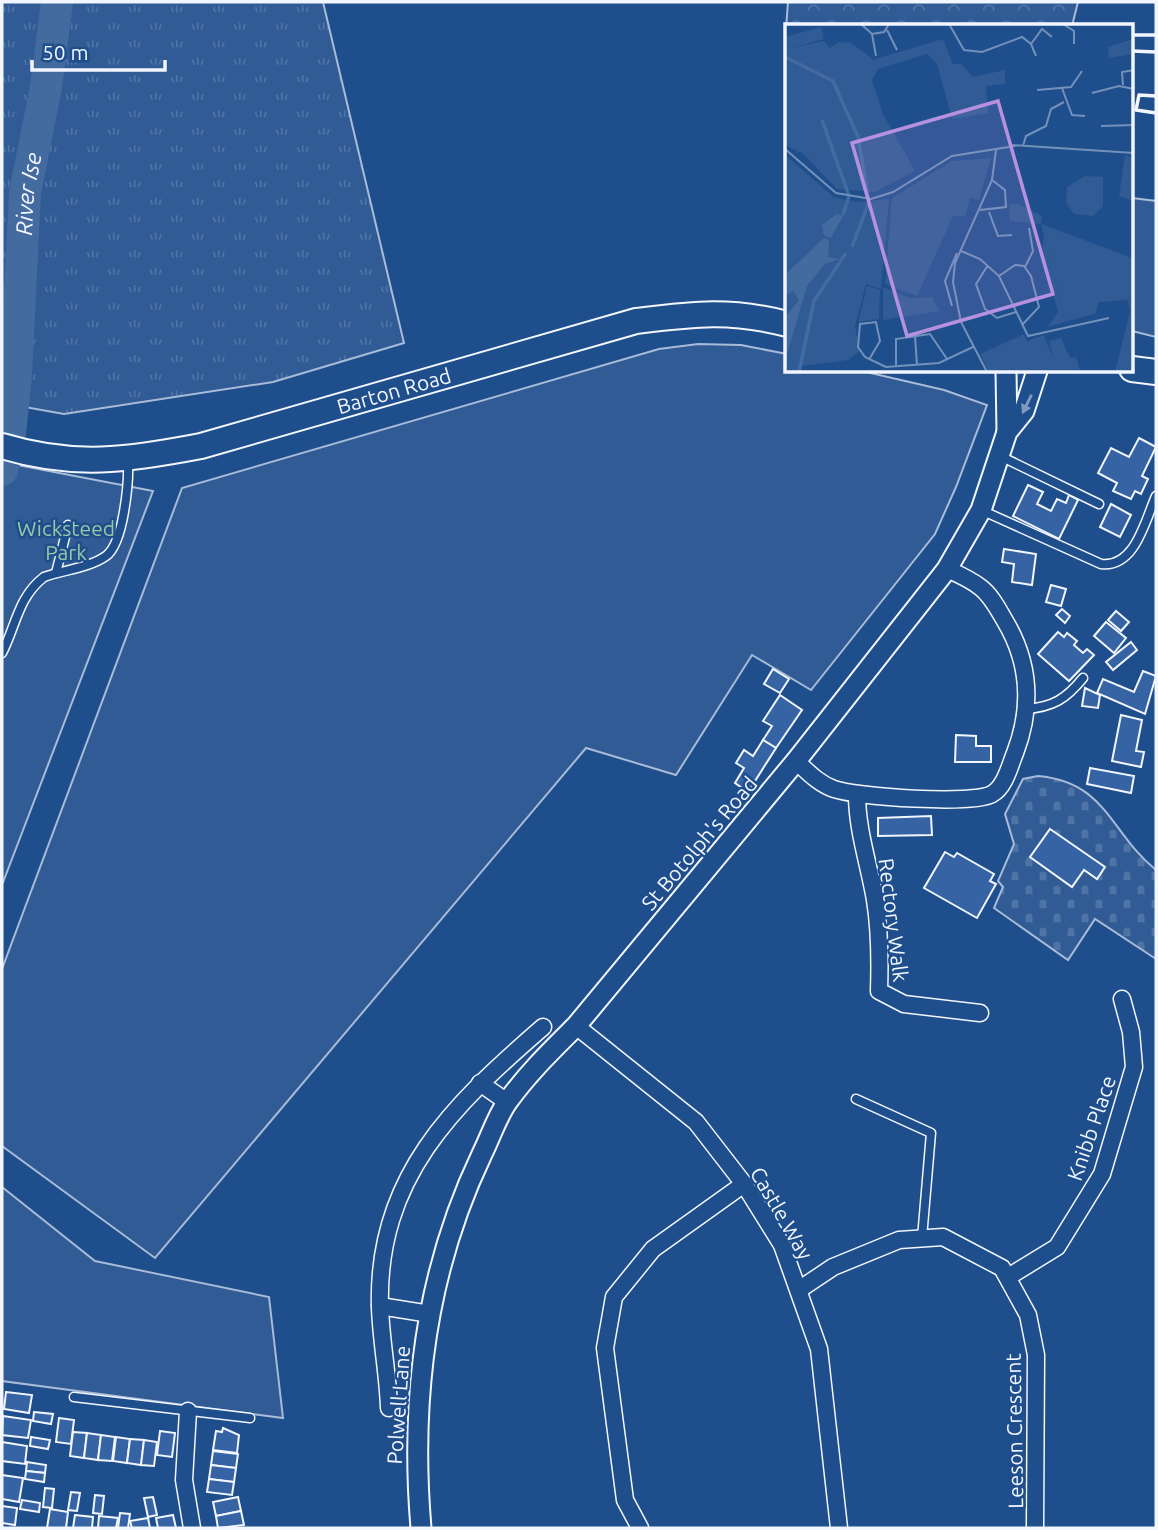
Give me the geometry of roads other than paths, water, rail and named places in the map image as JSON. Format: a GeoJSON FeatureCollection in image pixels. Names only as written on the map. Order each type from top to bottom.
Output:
{"type":"FeatureCollection","features":[{"type":"Feature","properties":{"kind":"main road","name":"Barton Road"},"geometry":{"type":"LineString","coordinates":[[2,446],[70,460],[128,460],[201,446],[636,321],[706,312],[756,316],[785,323]]}},
{"type":"Feature","properties":{"kind":"main road"},"geometry":{"type":"LineString","coordinates":[[1134,353],[1156,356]]}},
{"type":"Feature","properties":{"kind":"main road"},"geometry":{"type":"LineString","coordinates":[[1134,369],[1156,372]]}},
{"type":"Feature","properties":{"kind":"street","name":"St Botolph's Road"},"geometry":{"type":"LineString","coordinates":[[437,1286],[450,1235],[469,1182],[507,1102],[536,1066],[576,1026],[796,761],[947,569],[981,510],[1000,456],[1007,432],[1006,373]]}},
{"type":"Feature","properties":{"kind":"street","name":"St Botolph's Road"},"geometry":{"type":"LineString","coordinates":[[1007,432],[1024,411],[1034,388],[1037,373]]}},
{"type":"Feature","properties":{"kind":"street"},"geometry":{"type":"LineString","coordinates":[[796,761],[822,784],[857,794],[976,799],[994,793],[1005,778],[1017,748],[1026,709],[1027,671],[1019,645],[988,594],[947,569]]}},
{"type":"Feature","properties":{"kind":"street","name":"Rectory Walk"},"geometry":{"type":"LineString","coordinates":[[857,794],[857,816],[875,900],[880,942],[878,991],[904,1004],[980,1013]]}},
{"type":"Feature","properties":{"kind":"street","name":"Knibb Place"},"geometry":{"type":"LineString","coordinates":[[1008,1278],[1057,1247],[1102,1174],[1134,1067],[1131,1032],[1122,999]]}},
{"type":"Feature","properties":{"kind":"street","name":"Castle Way"},"geometry":{"type":"LineString","coordinates":[[576,1026],[696,1122],[744,1184],[782,1245],[800,1289],[819,1349],[839,1528]]}},
{"type":"Feature","properties":{"kind":"street"},"geometry":{"type":"LineString","coordinates":[[389,1408],[380,1306],[382,1265],[392,1212],[416,1163],[452,1111],[543,1027]]}},
{"type":"Feature","properties":{"kind":"street"},"geometry":{"type":"LineString","coordinates":[[480,1083],[507,1102]]}},
{"type":"Feature","properties":{"kind":"street"},"geometry":{"type":"LineString","coordinates":[[640,1528],[625,1500],[604,1348],[614,1297],[653,1249],[744,1184]]}},
{"type":"Feature","properties":{"kind":"street","name":"Leeson Crescent"},"geometry":{"type":"LineString","coordinates":[[800,1289],[833,1267],[899,1240],[943,1237],[1002,1268],[1028,1315],[1036,1354],[1035,1528]]}},
{"type":"Feature","properties":{"kind":"street","name":"Polwell Lane"},"geometry":{"type":"LineString","coordinates":[[421,1528],[415,1462],[417,1401],[437,1286]]}},
{"type":"Feature","properties":{"kind":"street"},"geometry":{"type":"LineString","coordinates":[[380,1306],[430,1314]]}},
{"type":"Feature","properties":{"kind":"street"},"geometry":{"type":"LineString","coordinates":[[188,1411],[184,1480],[191,1528]]}},
{"type":"Feature","properties":{"kind":"lane"},"geometry":{"type":"LineString","coordinates":[[1000,456],[1099,504]]}},
{"type":"Feature","properties":{"kind":"lane"},"geometry":{"type":"LineString","coordinates":[[2,653],[27,593],[44,578],[96,561],[107,555],[114,546],[129,485],[128,460]]}},
{"type":"Feature","properties":{"kind":"lane"},"geometry":{"type":"LineString","coordinates":[[981,510],[1101,564],[1111,565],[1119,563],[1136,544],[1156,496]]}},
{"type":"Feature","properties":{"kind":"lane"},"geometry":{"type":"LineString","coordinates":[[56,573],[68,525]]}},
{"type":"Feature","properties":{"kind":"lane"},"geometry":{"type":"LineString","coordinates":[[1026,709],[1045,707],[1062,700],[1083,678]]}},
{"type":"Feature","properties":{"kind":"lane"},"geometry":{"type":"LineString","coordinates":[[856,1099],[932,1133],[922,1238]]}},
{"type":"Feature","properties":{"kind":"lane"},"geometry":{"type":"LineString","coordinates":[[74,1397],[250,1418]]}},
{"type":"Feature","properties":{"kind":"waterway","name":"River Ise"},"geometry":{"type":"LineString","coordinates":[[2,470],[9,444],[16,375],[25,193],[46,87],[57,2]]}},
{"type":"Feature","properties":{"kind":"park label","name":"Wicksteed Park"},"geometry":{"type":"Point","coordinates":[66,540]}}]}
